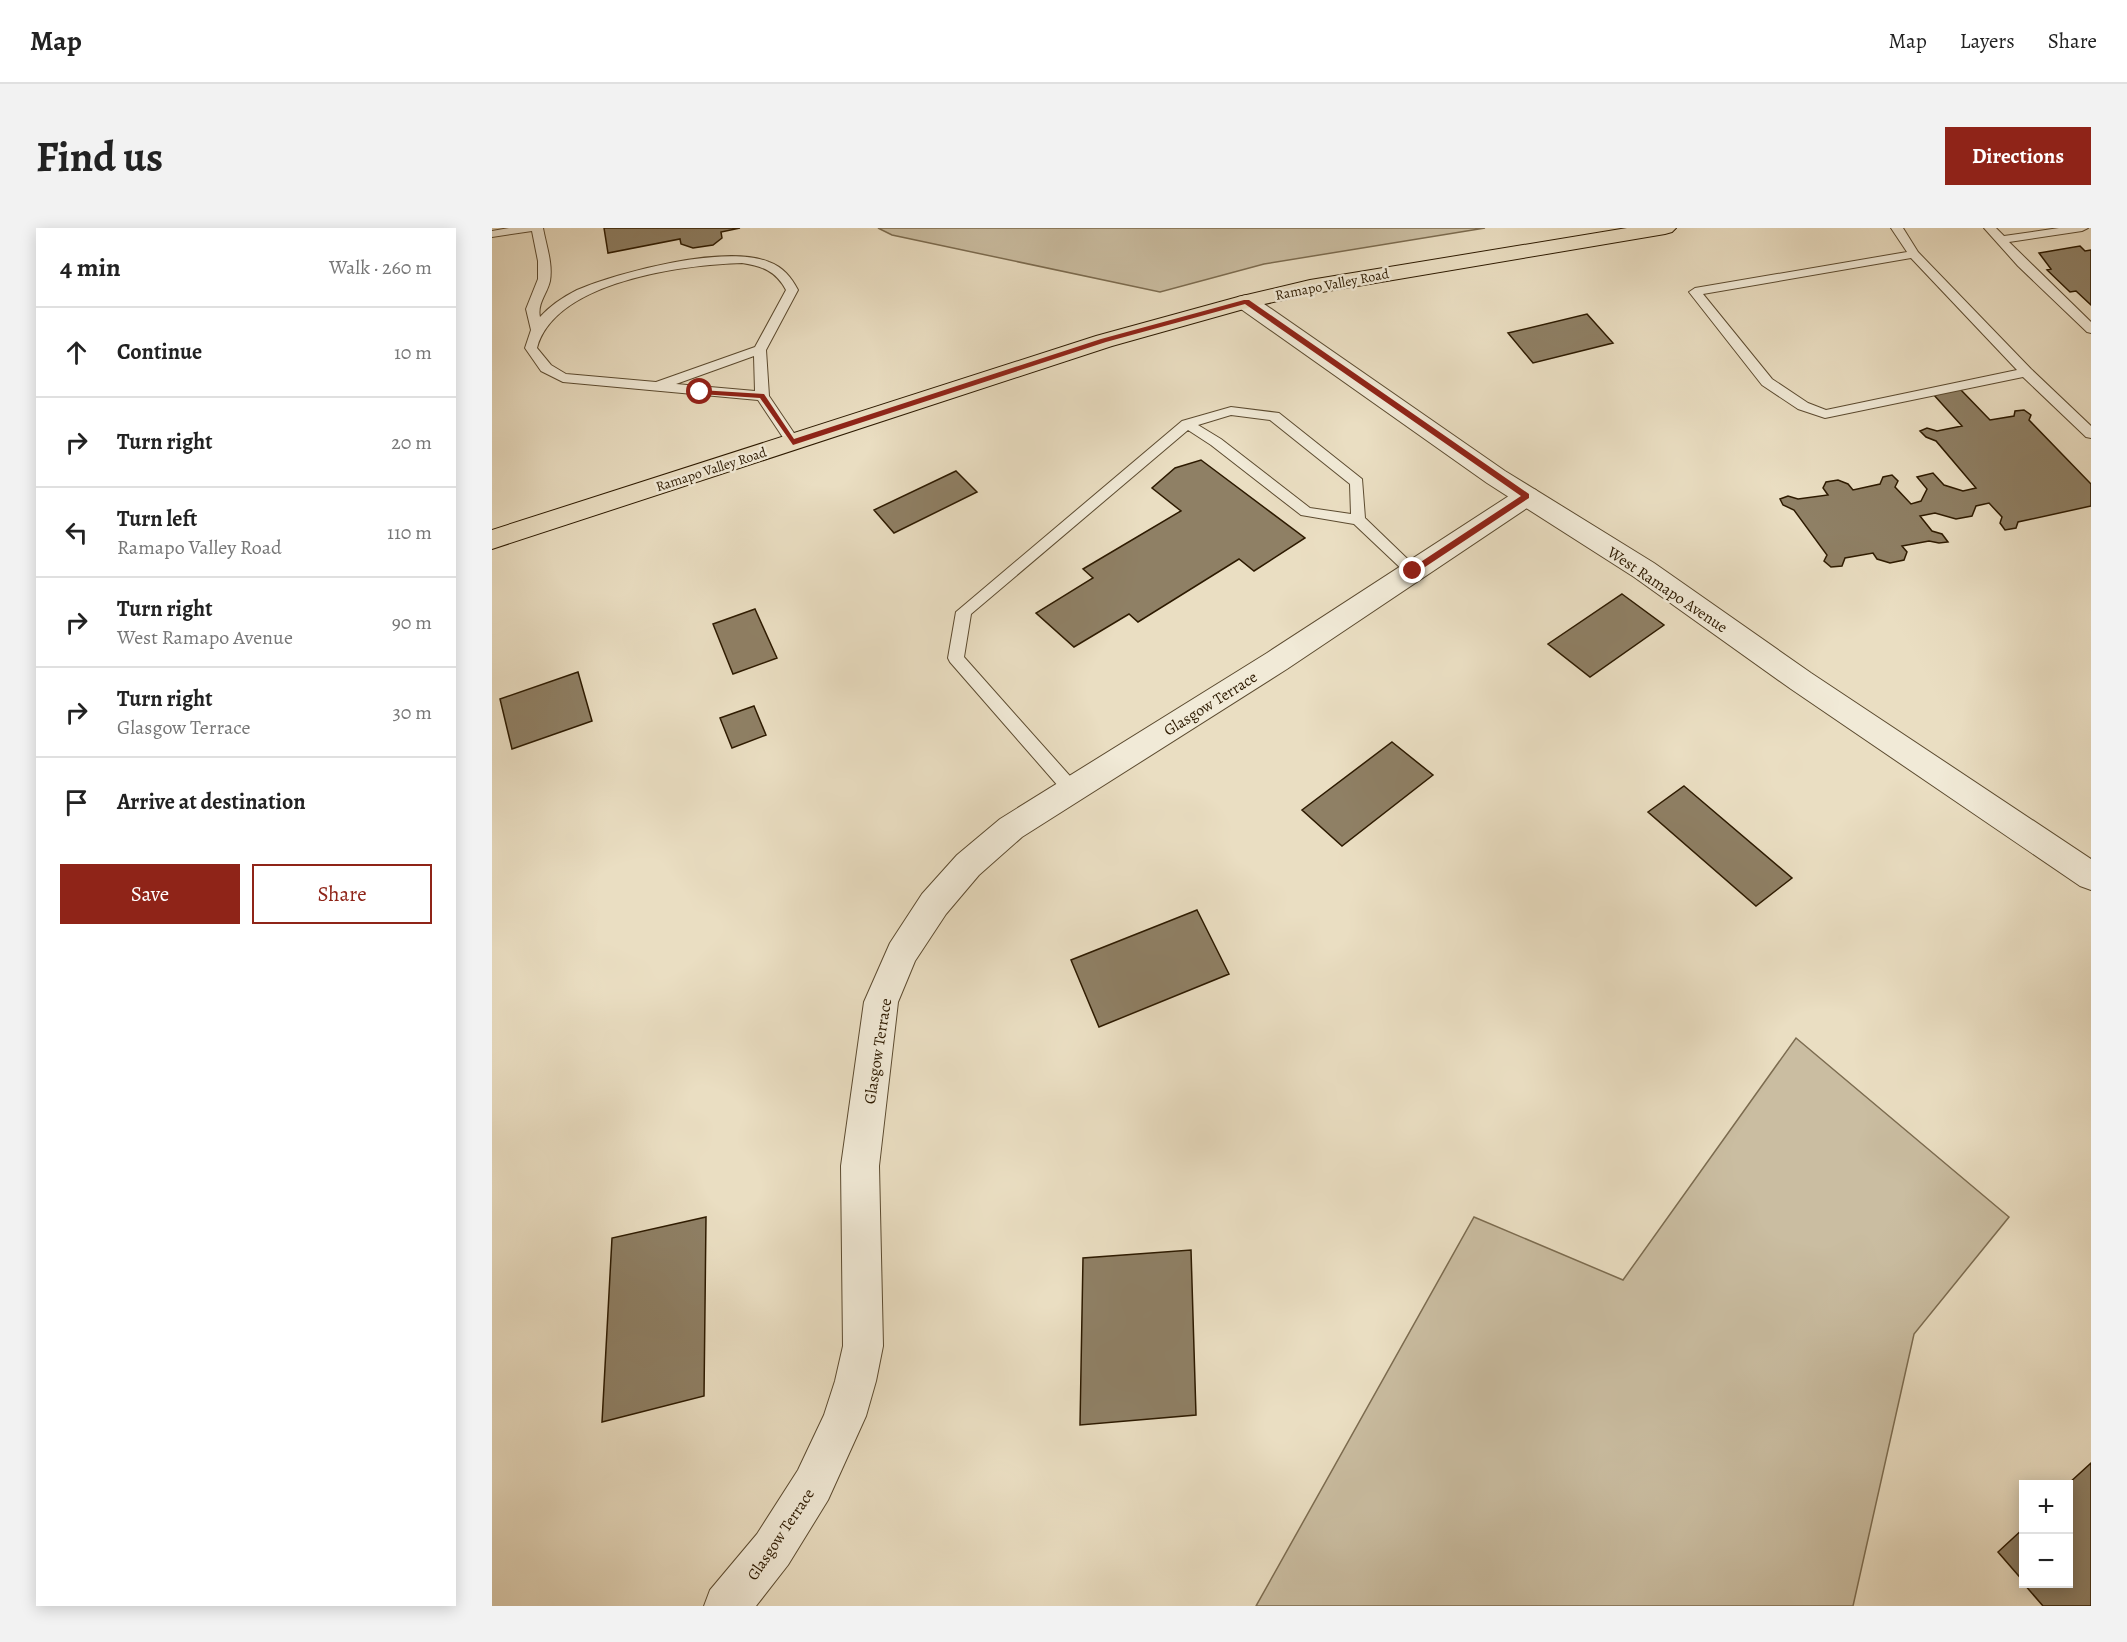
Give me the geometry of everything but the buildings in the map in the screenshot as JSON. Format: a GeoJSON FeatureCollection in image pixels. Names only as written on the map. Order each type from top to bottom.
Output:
{"type":"FeatureCollection","features":[{"type":"Feature","properties":{"kind":"main road","name":"Ramapo Valley Road"},"geometry":{"type":"LineString","coordinates":[[492,540],[1104,341],[1246,302],[1310,287],[1665,228]]}},
{"type":"Feature","properties":{"kind":"street","name":"West Ramapo Avenue"},"geometry":{"type":"LineString","coordinates":[[1246,302],[1527,496],[1644,570],[1801,681],[2091,876]]}},
{"type":"Feature","properties":{"kind":"street","name":"Glasgow Terrace"},"geometry":{"type":"LineString","coordinates":[[726,1606],[754,1576],[804,1504],[837,1435],[860,1362],[862,1346],[860,1166],[881,1002],[902,953],[934,904],[968,865],[1011,828],[1277,661],[1527,496]]}},
{"type":"Feature","properties":{"kind":"lane"},"geometry":{"type":"LineString","coordinates":[[492,234],[531,228]]}},
{"type":"Feature","properties":{"kind":"lane"},"geometry":{"type":"LineString","coordinates":[[537,228],[545,268],[553,289]]}},
{"type":"Feature","properties":{"kind":"lane"},"geometry":{"type":"LineString","coordinates":[[1897,228],[1914,254],[2026,372],[2091,434]]}},
{"type":"Feature","properties":{"kind":"lane"},"geometry":{"type":"LineString","coordinates":[[1990,228],[2022,263],[2091,328]]}},
{"type":"Feature","properties":{"kind":"lane"},"geometry":{"type":"LineString","coordinates":[[2001,240],[2082,228]]}},
{"type":"Feature","properties":{"kind":"lane"},"geometry":{"type":"LineString","coordinates":[[1914,254],[1695,292],[1767,382],[1803,406],[1825,414],[2026,372]]}},
{"type":"Feature","properties":{"kind":"lane"},"geometry":{"type":"LineString","coordinates":[[536,328],[566,300],[605,283],[730,258],[758,261],[783,272],[792,290],[760,351],[762,396],[793,442]]}},
{"type":"Feature","properties":{"kind":"lane"},"geometry":{"type":"LineString","coordinates":[[579,294],[574,291],[553,289],[532,309],[536,328],[531,348],[546,368],[563,378],[762,396]]}},
{"type":"Feature","properties":{"kind":"lane"},"geometry":{"type":"LineString","coordinates":[[657,386],[760,351]]}},
{"type":"Feature","properties":{"kind":"lane"},"geometry":{"type":"LineString","coordinates":[[1072,790],[956,658],[964,612],[1187,424],[1231,411],[1274,416],[1357,482],[1358,520]]}},
{"type":"Feature","properties":{"kind":"lane"},"geometry":{"type":"LineString","coordinates":[[1187,424],[1216,442],[1306,512],[1358,520],[1413,571]]}},
{"type":"Feature","properties":{"kind":"shaded area"},"geometry":{"type":"Polygon","coordinates":[[[878,228],[1485,228],[1264,264],[1160,292],[892,235],[878,228]]]}},
{"type":"Feature","properties":{"kind":"shaded area"},"geometry":{"type":"Polygon","coordinates":[[[1796,1038],[2009,1217],[1914,1334],[1853,1606],[1256,1606],[1474,1217],[1623,1280],[1796,1038]]]}},
{"type":"Feature","properties":{"kind":"route"},"geometry":{"type":"LineString","coordinates":[[700,392],[762,396],[793,442],[1104,341],[1246,302],[1496,477],[1527,496],[1413,571]]}}]}
